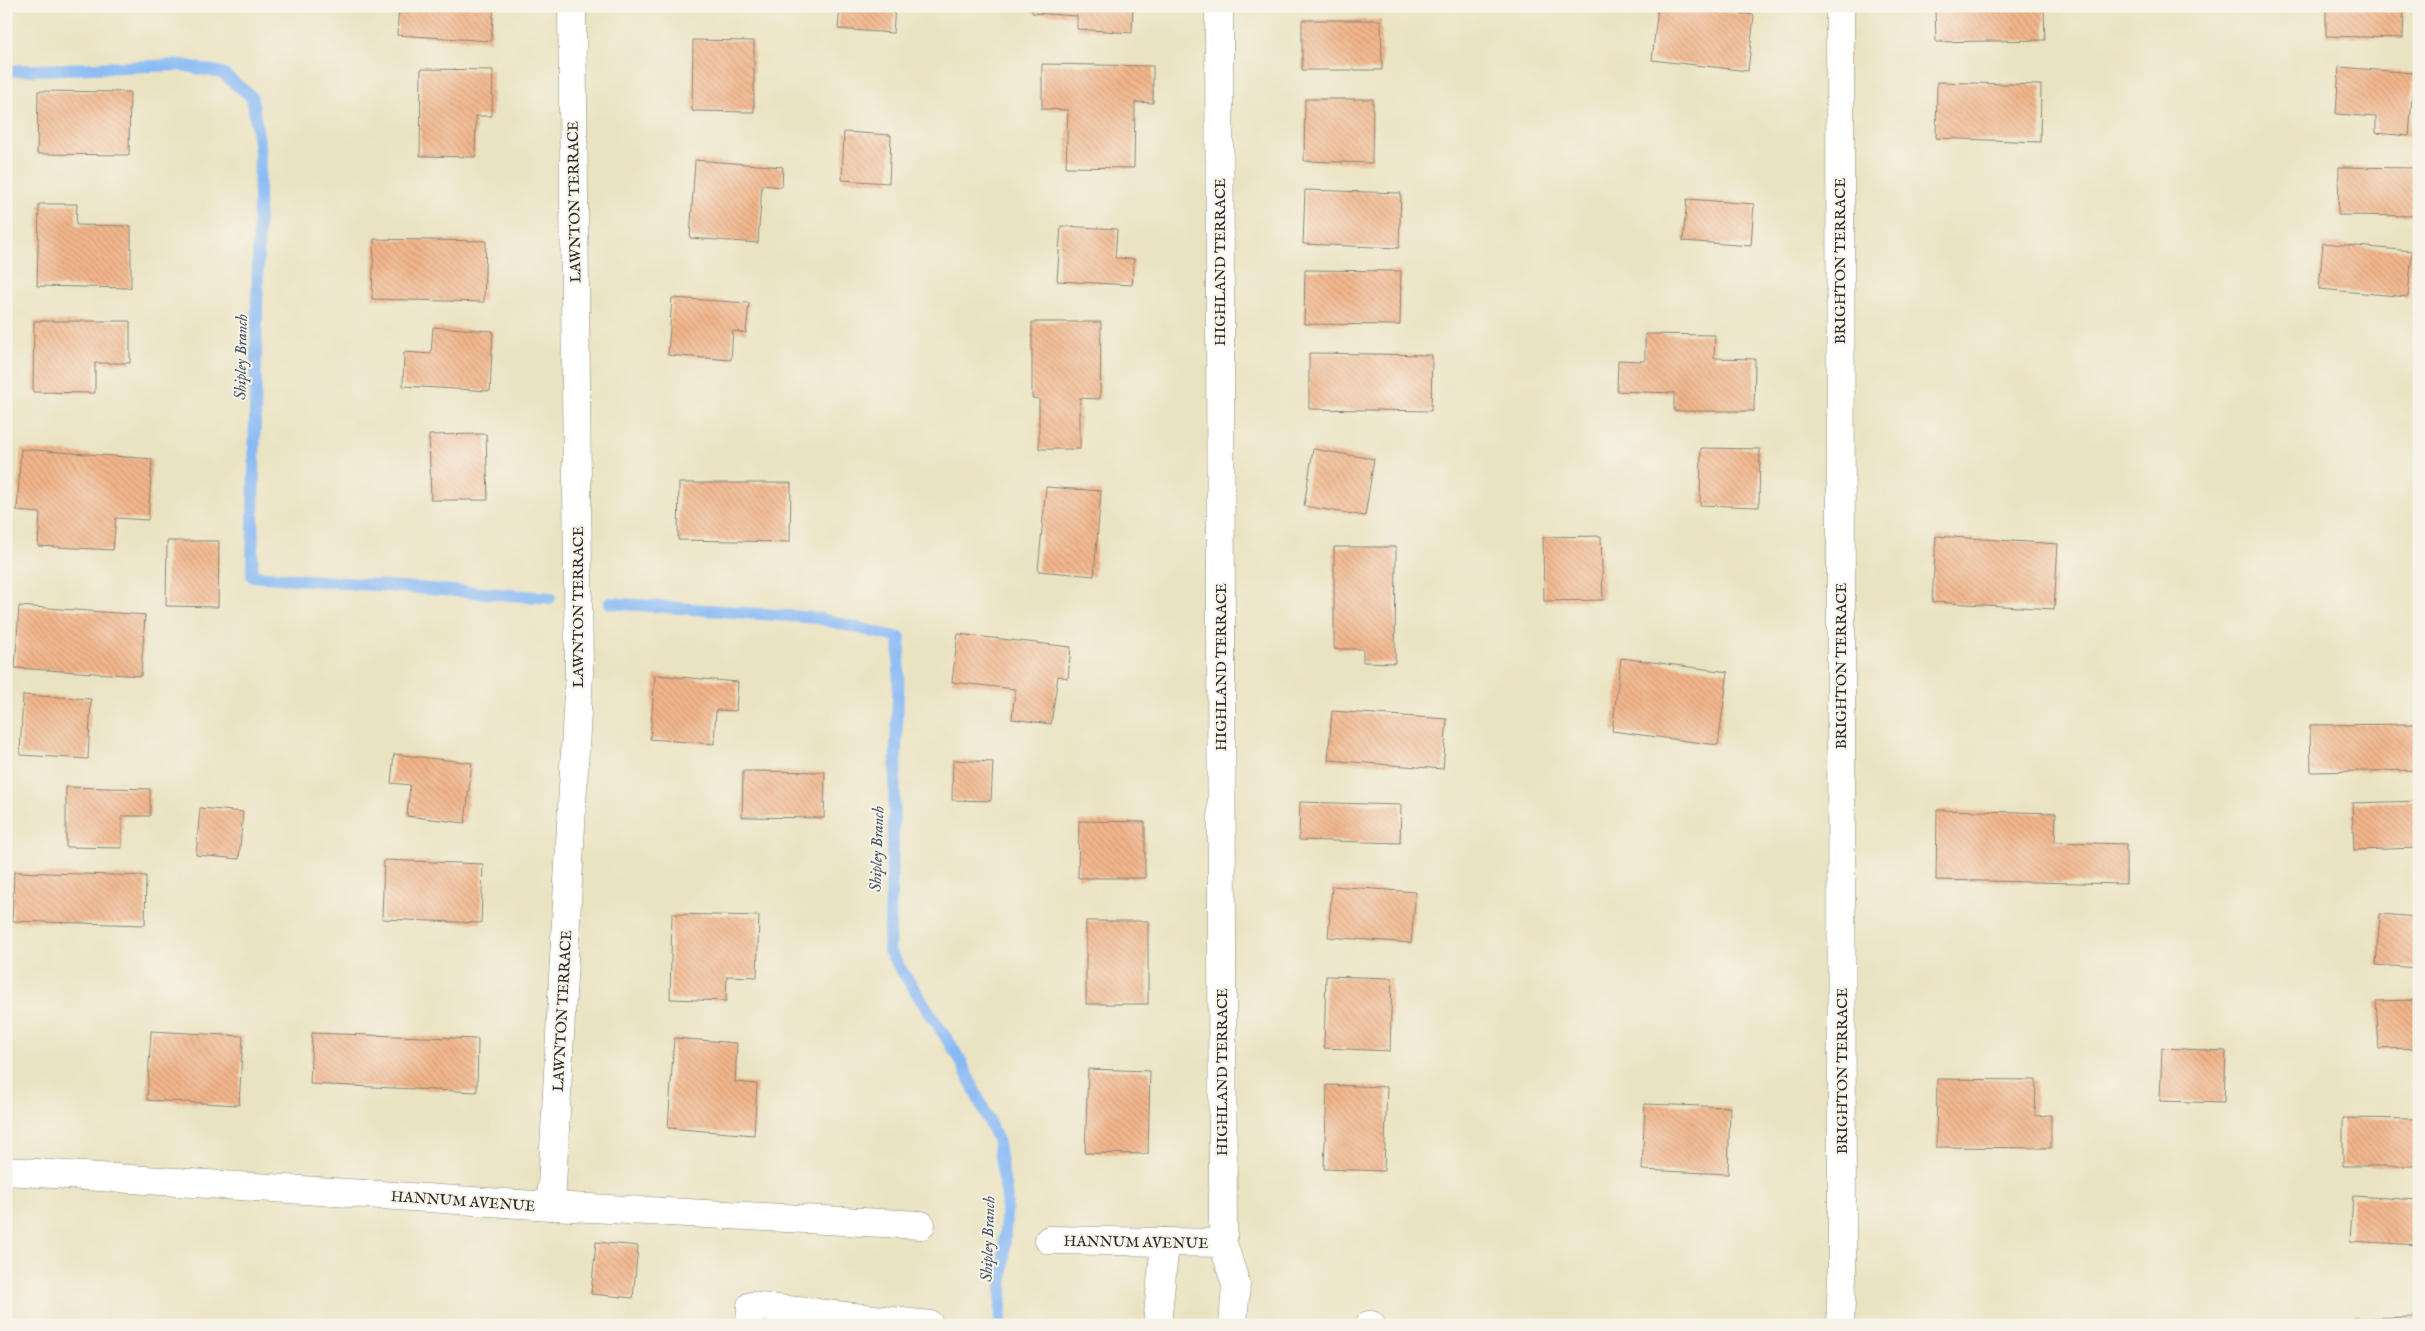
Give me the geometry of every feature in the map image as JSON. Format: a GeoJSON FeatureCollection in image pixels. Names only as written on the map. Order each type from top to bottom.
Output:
{"type":"FeatureCollection","features":[{"type":"Feature","properties":{"kind":"street","name":"LAWNTON TERRACE"},"geometry":{"type":"LineString","coordinates":[[552,1206],[580,673],[572,6]]}},
{"type":"Feature","properties":{"kind":"street","name":"HIGHLAND TERRACE"},"geometry":{"type":"LineString","coordinates":[[1219,6],[1223,1243],[1236,1285],[1233,1325]]}},
{"type":"Feature","properties":{"kind":"street","name":"BRIGHTON TERRACE"},"geometry":{"type":"LineString","coordinates":[[1840,6],[1842,1277],[1840,1325]]}},
{"type":"Feature","properties":{"kind":"street","name":"HANNUM AVENUE"},"geometry":{"type":"LineString","coordinates":[[6,1171],[552,1206],[921,1226]]}},
{"type":"Feature","properties":{"kind":"street","name":"HANNUM AVENUE"},"geometry":{"type":"LineString","coordinates":[[1048,1240],[1223,1243]]}},
{"type":"Feature","properties":{"kind":"street"},"geometry":{"type":"LineString","coordinates":[[1157,1325],[1164,1242]]}},
{"type":"Feature","properties":{"kind":"street"},"geometry":{"type":"LineString","coordinates":[[751,1316],[930,1325]]}},
{"type":"Feature","properties":{"kind":"building"},"geometry":{"type":"Polygon","coordinates":[[[399,6],[494,6],[491,41],[397,35],[399,6]]]}},
{"type":"Feature","properties":{"kind":"building"},"geometry":{"type":"Polygon","coordinates":[[[840,6],[895,6],[893,33],[838,29],[840,6]]]}},
{"type":"Feature","properties":{"kind":"building"},"geometry":{"type":"Polygon","coordinates":[[[1032,6],[1133,6],[1132,33],[1077,29],[1077,16],[1032,13],[1032,6]]]}},
{"type":"Feature","properties":{"kind":"building"},"geometry":{"type":"Polygon","coordinates":[[[1658,6],[1680,6],[1754,15],[1748,71],[1652,60],[1658,6]]]}},
{"type":"Feature","properties":{"kind":"building"},"geometry":{"type":"Polygon","coordinates":[[[1935,6],[2044,6],[2045,40],[1936,42],[1935,6]]]}},
{"type":"Feature","properties":{"kind":"building"},"geometry":{"type":"Polygon","coordinates":[[[2326,6],[2404,6],[2403,38],[2326,36],[2326,6]]]}},
{"type":"Feature","properties":{"kind":"building"},"geometry":{"type":"Polygon","coordinates":[[[1302,20],[1381,20],[1382,70],[1302,70],[1302,20]]]}},
{"type":"Feature","properties":{"kind":"building"},"geometry":{"type":"Polygon","coordinates":[[[693,40],[754,41],[754,112],[692,111],[693,40]]]}},
{"type":"Feature","properties":{"kind":"building"},"geometry":{"type":"Polygon","coordinates":[[[1042,64],[1153,66],[1153,103],[1135,102],[1134,168],[1066,167],[1068,110],[1042,109],[1042,64]]]}},
{"type":"Feature","properties":{"kind":"building"},"geometry":{"type":"Polygon","coordinates":[[[2339,67],[2414,73],[2409,136],[2376,133],[2376,117],[2336,114],[2339,67]]]}},
{"type":"Feature","properties":{"kind":"building"},"geometry":{"type":"Polygon","coordinates":[[[421,69],[493,70],[492,116],[476,116],[475,157],[420,156],[421,69]]]}},
{"type":"Feature","properties":{"kind":"building"},"geometry":{"type":"Polygon","coordinates":[[[1937,82],[2041,85],[2040,142],[1936,138],[1937,82]]]}},
{"type":"Feature","properties":{"kind":"building"},"geometry":{"type":"Polygon","coordinates":[[[38,91],[130,92],[129,155],[37,154],[38,91]]]}},
{"type":"Feature","properties":{"kind":"building"},"geometry":{"type":"Polygon","coordinates":[[[1305,99],[1373,99],[1372,163],[1304,161],[1305,99]]]}},
{"type":"Feature","properties":{"kind":"building"},"geometry":{"type":"Polygon","coordinates":[[[844,132],[891,135],[889,183],[842,180],[844,132]]]}},
{"type":"Feature","properties":{"kind":"building"},"geometry":{"type":"Polygon","coordinates":[[[695,160],[783,167],[782,187],[762,185],[758,243],[690,238],[695,160]]]}},
{"type":"Feature","properties":{"kind":"building"},"geometry":{"type":"Polygon","coordinates":[[[2339,167],[2419,168],[2419,216],[2338,215],[2339,167]]]}},
{"type":"Feature","properties":{"kind":"building"},"geometry":{"type":"Polygon","coordinates":[[[1305,190],[1401,193],[1399,248],[1303,244],[1305,190]]]}},
{"type":"Feature","properties":{"kind":"building"},"geometry":{"type":"Polygon","coordinates":[[[1687,199],[1754,204],[1751,246],[1683,241],[1687,199]]]}},
{"type":"Feature","properties":{"kind":"building"},"geometry":{"type":"Polygon","coordinates":[[[39,204],[77,204],[76,225],[131,226],[131,288],[37,286],[39,204]]]}},
{"type":"Feature","properties":{"kind":"building"},"geometry":{"type":"Polygon","coordinates":[[[1061,226],[1117,229],[1115,258],[1134,259],[1132,285],[1057,281],[1061,226]]]}},
{"type":"Feature","properties":{"kind":"building"},"geometry":{"type":"Polygon","coordinates":[[[374,239],[486,241],[484,302],[372,299],[374,239]]]}},
{"type":"Feature","properties":{"kind":"building"},"geometry":{"type":"Polygon","coordinates":[[[2323,243],[2412,251],[2408,297],[2319,289],[2323,243]]]}},
{"type":"Feature","properties":{"kind":"building"},"geometry":{"type":"Polygon","coordinates":[[[1305,270],[1401,271],[1400,325],[1304,324],[1305,270]]]}},
{"type":"Feature","properties":{"kind":"building"},"geometry":{"type":"Polygon","coordinates":[[[672,298],[749,303],[746,333],[733,331],[731,360],[668,355],[672,298]]]}},
{"type":"Feature","properties":{"kind":"building"},"geometry":{"type":"Polygon","coordinates":[[[34,321],[130,321],[130,363],[95,363],[95,393],[33,392],[34,321]]]}},
{"type":"Feature","properties":{"kind":"building"},"geometry":{"type":"Polygon","coordinates":[[[1032,322],[1101,322],[1100,399],[1080,398],[1080,449],[1039,449],[1039,399],[1032,398],[1032,322]]]}},
{"type":"Feature","properties":{"kind":"building"},"geometry":{"type":"Polygon","coordinates":[[[433,327],[493,331],[490,391],[403,386],[404,352],[431,354],[433,327]]]}},
{"type":"Feature","properties":{"kind":"building"},"geometry":{"type":"Polygon","coordinates":[[[1645,334],[1715,335],[1714,358],[1755,359],[1754,411],[1674,411],[1674,393],[1617,391],[1618,360],[1645,361],[1645,334]]]}},
{"type":"Feature","properties":{"kind":"building"},"geometry":{"type":"Polygon","coordinates":[[[1309,353],[1432,355],[1431,411],[1309,409],[1309,353]]]}},
{"type":"Feature","properties":{"kind":"building"},"geometry":{"type":"Polygon","coordinates":[[[486,434],[488,500],[431,500],[429,435],[486,434]]]}},
{"type":"Feature","properties":{"kind":"building"},"geometry":{"type":"Polygon","coordinates":[[[1701,448],[1760,449],[1759,507],[1700,505],[1701,448]]]}},
{"type":"Feature","properties":{"kind":"building"},"geometry":{"type":"Polygon","coordinates":[[[21,449],[152,459],[148,520],[116,518],[113,550],[38,546],[40,513],[17,511],[21,449]]]}},
{"type":"Feature","properties":{"kind":"building"},"geometry":{"type":"Polygon","coordinates":[[[1313,449],[1374,459],[1365,516],[1304,506],[1313,449]]]}},
{"type":"Feature","properties":{"kind":"building"},"geometry":{"type":"Polygon","coordinates":[[[679,483],[791,483],[790,542],[678,540],[679,483]]]}},
{"type":"Feature","properties":{"kind":"building"},"geometry":{"type":"Polygon","coordinates":[[[1046,487],[1101,491],[1094,576],[1038,571],[1046,487]]]}},
{"type":"Feature","properties":{"kind":"building"},"geometry":{"type":"Polygon","coordinates":[[[1601,536],[1603,600],[1544,601],[1543,537],[1601,536]]]}},
{"type":"Feature","properties":{"kind":"building"},"geometry":{"type":"Polygon","coordinates":[[[1936,536],[2058,544],[2054,609],[1932,602],[1936,536]]]}},
{"type":"Feature","properties":{"kind":"building"},"geometry":{"type":"Polygon","coordinates":[[[167,541],[219,541],[218,607],[166,606],[167,541]]]}},
{"type":"Feature","properties":{"kind":"building"},"geometry":{"type":"Polygon","coordinates":[[[1334,547],[1396,547],[1395,663],[1363,662],[1363,649],[1334,649],[1334,547]]]}},
{"type":"Feature","properties":{"kind":"building"},"geometry":{"type":"Polygon","coordinates":[[[19,606],[145,615],[141,676],[15,668],[19,606]]]}},
{"type":"Feature","properties":{"kind":"building"},"geometry":{"type":"Polygon","coordinates":[[[958,634],[1071,647],[1068,678],[1058,676],[1051,724],[1012,719],[1015,689],[952,682],[958,634]]]}},
{"type":"Feature","properties":{"kind":"building"},"geometry":{"type":"Polygon","coordinates":[[[1621,658],[1728,672],[1718,745],[1612,731],[1621,658]]]}},
{"type":"Feature","properties":{"kind":"building"},"geometry":{"type":"Polygon","coordinates":[[[655,675],[738,682],[736,711],[716,710],[714,744],[650,739],[655,675]]]}},
{"type":"Feature","properties":{"kind":"building"},"geometry":{"type":"Polygon","coordinates":[[[23,695],[91,699],[88,759],[20,755],[23,695]]]}},
{"type":"Feature","properties":{"kind":"building"},"geometry":{"type":"Polygon","coordinates":[[[1332,711],[1447,719],[1443,769],[1328,760],[1332,711]]]}},
{"type":"Feature","properties":{"kind":"building"},"geometry":{"type":"Polygon","coordinates":[[[2419,724],[2419,770],[2311,772],[2310,725],[2419,724]]]}},
{"type":"Feature","properties":{"kind":"building"},"geometry":{"type":"Polygon","coordinates":[[[394,754],[472,763],[465,823],[407,816],[410,785],[391,783],[394,754]]]}},
{"type":"Feature","properties":{"kind":"building"},"geometry":{"type":"Polygon","coordinates":[[[953,760],[993,762],[991,801],[952,800],[953,760]]]}},
{"type":"Feature","properties":{"kind":"building"},"geometry":{"type":"Polygon","coordinates":[[[743,771],[825,772],[824,818],[742,817],[743,771]]]}},
{"type":"Feature","properties":{"kind":"building"},"geometry":{"type":"Polygon","coordinates":[[[66,787],[150,789],[150,816],[122,816],[122,848],[66,847],[66,787]]]}},
{"type":"Feature","properties":{"kind":"building"},"geometry":{"type":"Polygon","coordinates":[[[2419,801],[2419,848],[2354,850],[2352,803],[2419,801]]]}},
{"type":"Feature","properties":{"kind":"building"},"geometry":{"type":"Polygon","coordinates":[[[1300,802],[1401,805],[1400,843],[1299,840],[1300,802]]]}},
{"type":"Feature","properties":{"kind":"building"},"geometry":{"type":"Polygon","coordinates":[[[200,808],[243,812],[239,859],[196,855],[200,808]]]}},
{"type":"Feature","properties":{"kind":"building"},"geometry":{"type":"Polygon","coordinates":[[[1937,810],[2056,813],[2055,842],[2126,844],[2126,884],[1936,880],[1937,810]]]}},
{"type":"Feature","properties":{"kind":"building"},"geometry":{"type":"Polygon","coordinates":[[[1079,821],[1145,822],[1145,878],[1078,878],[1079,821]]]}},
{"type":"Feature","properties":{"kind":"building"},"geometry":{"type":"Polygon","coordinates":[[[384,860],[483,864],[481,923],[382,919],[384,860]]]}},
{"type":"Feature","properties":{"kind":"building"},"geometry":{"type":"Polygon","coordinates":[[[14,872],[146,876],[145,925],[12,921],[14,872]]]}},
{"type":"Feature","properties":{"kind":"building"},"geometry":{"type":"Polygon","coordinates":[[[1332,886],[1416,892],[1411,943],[1328,937],[1332,886]]]}},
{"type":"Feature","properties":{"kind":"building"},"geometry":{"type":"Polygon","coordinates":[[[672,914],[759,916],[757,977],[727,976],[726,1001],[670,999],[672,914]]]}},
{"type":"Feature","properties":{"kind":"building"},"geometry":{"type":"Polygon","coordinates":[[[2380,914],[2419,917],[2419,968],[2376,965],[2380,914]]]}},
{"type":"Feature","properties":{"kind":"building"},"geometry":{"type":"Polygon","coordinates":[[[1086,921],[1148,921],[1148,1004],[1086,1004],[1086,921]]]}},
{"type":"Feature","properties":{"kind":"building"},"geometry":{"type":"Polygon","coordinates":[[[1326,976],[1392,978],[1390,1051],[1324,1048],[1326,976]]]}},
{"type":"Feature","properties":{"kind":"building"},"geometry":{"type":"Polygon","coordinates":[[[2419,1000],[2419,1048],[2379,1049],[2376,1001],[2419,1000]]]}},
{"type":"Feature","properties":{"kind":"building"},"geometry":{"type":"Polygon","coordinates":[[[151,1031],[243,1036],[239,1105],[147,1100],[151,1031]]]}},
{"type":"Feature","properties":{"kind":"building"},"geometry":{"type":"Polygon","coordinates":[[[312,1033],[478,1039],[477,1092],[310,1084],[312,1033]]]}},
{"type":"Feature","properties":{"kind":"building"},"geometry":{"type":"Polygon","coordinates":[[[674,1038],[737,1043],[735,1082],[757,1084],[754,1135],[668,1128],[674,1038]]]}},
{"type":"Feature","properties":{"kind":"building"},"geometry":{"type":"Polygon","coordinates":[[[2162,1048],[2226,1051],[2224,1103],[2160,1101],[2162,1048]]]}},
{"type":"Feature","properties":{"kind":"building"},"geometry":{"type":"Polygon","coordinates":[[[1088,1069],[1150,1071],[1148,1154],[1085,1153],[1088,1069]]]}},
{"type":"Feature","properties":{"kind":"building"},"geometry":{"type":"Polygon","coordinates":[[[1937,1079],[2036,1080],[2035,1116],[2051,1115],[2051,1148],[1936,1147],[1937,1079]]]}},
{"type":"Feature","properties":{"kind":"building"},"geometry":{"type":"Polygon","coordinates":[[[1327,1085],[1387,1087],[1384,1171],[1324,1169],[1327,1085]]]}},
{"type":"Feature","properties":{"kind":"building"},"geometry":{"type":"Polygon","coordinates":[[[1645,1104],[1730,1107],[1728,1174],[1642,1170],[1645,1104]]]}},
{"type":"Feature","properties":{"kind":"building"},"geometry":{"type":"Polygon","coordinates":[[[2343,1118],[2419,1119],[2419,1166],[2343,1166],[2343,1118]]]}},
{"type":"Feature","properties":{"kind":"building"},"geometry":{"type":"Polygon","coordinates":[[[2353,1196],[2419,1200],[2419,1245],[2350,1241],[2353,1196]]]}},
{"type":"Feature","properties":{"kind":"building"},"geometry":{"type":"Polygon","coordinates":[[[596,1242],[638,1246],[633,1298],[591,1294],[596,1242]]]}},
{"type":"Feature","properties":{"kind":"building"},"geometry":{"type":"Polygon","coordinates":[[[2419,1317],[2419,1325],[2353,1325],[2353,1318],[2419,1317]]]}},
{"type":"Feature","properties":{"kind":"waterway","name":"Shipley Branch"},"geometry":{"type":"LineString","coordinates":[[6,71],[182,65],[222,73],[252,97],[260,149],[252,576],[550,598]]}},
{"type":"Feature","properties":{"kind":"waterway","name":"Shipley Branch"},"geometry":{"type":"LineString","coordinates":[[610,603],[817,618],[900,638],[889,951],[960,1059],[997,1139],[1007,1197],[1000,1325]]}}]}
